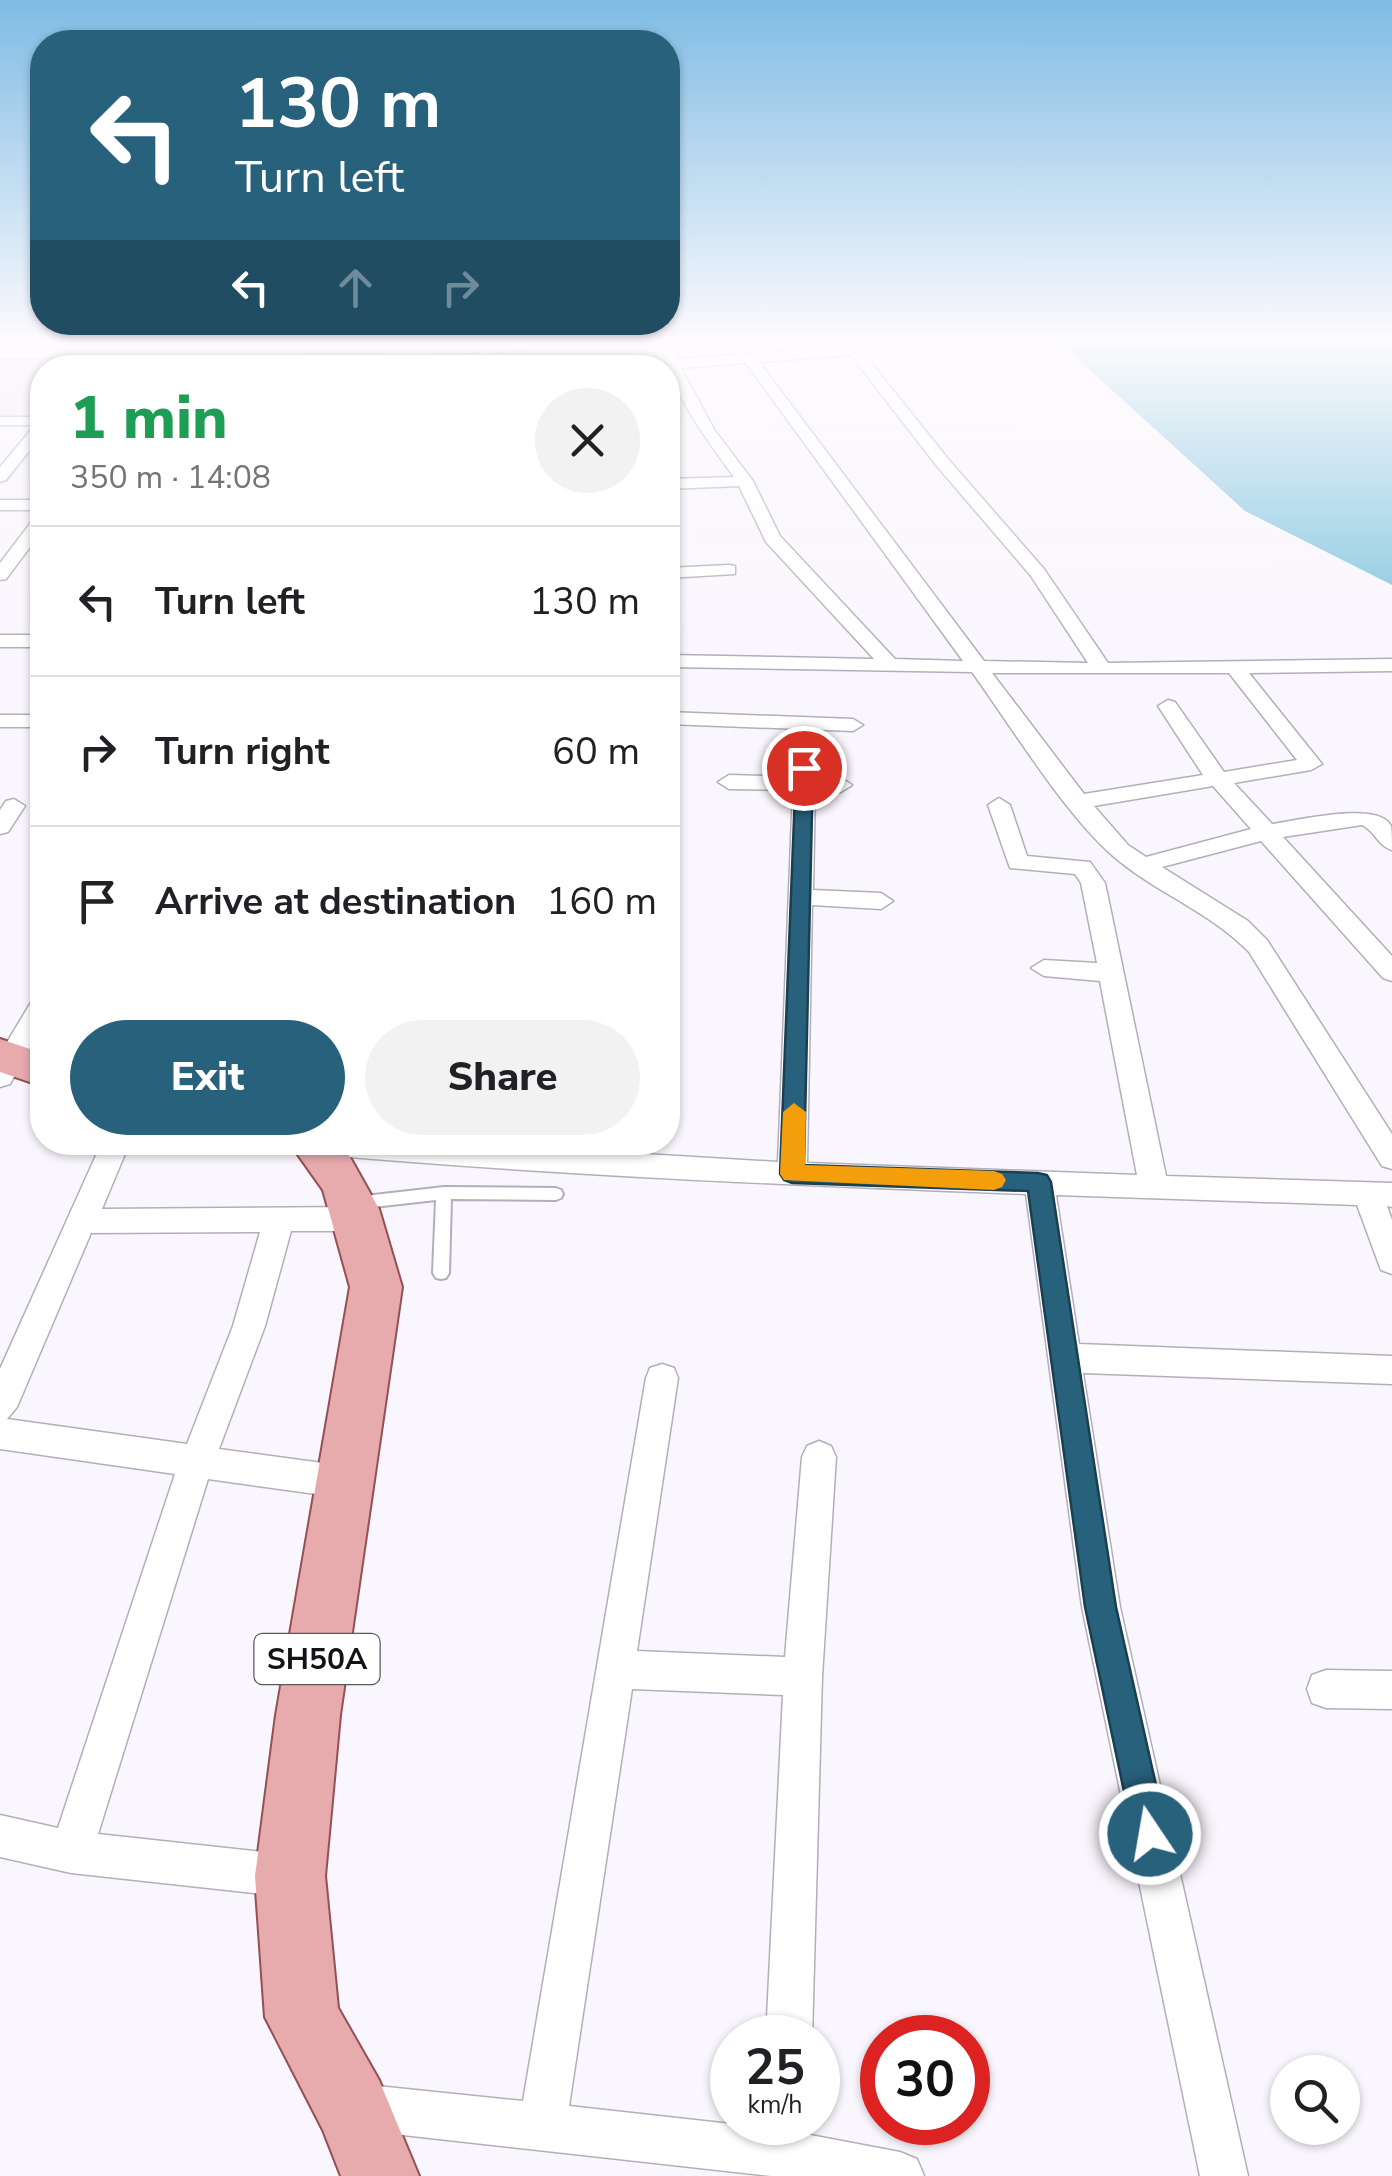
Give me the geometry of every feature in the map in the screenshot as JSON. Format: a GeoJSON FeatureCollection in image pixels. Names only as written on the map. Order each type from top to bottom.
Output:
{"type":"FeatureCollection","features":[{"type":"Feature","properties":{"kind":"main road","name":"SH50A"},"geometry":{"type":"LineString","coordinates":[[321,1155],[355,1211],[376,1287],[308,1715],[290,1876],[302,2017],[352,2107],[380,2176]]}},
{"type":"Feature","properties":{"kind":"street"},"geometry":{"type":"LineString","coordinates":[[0,477],[29,441]]}},
{"type":"Feature","properties":{"kind":"street"},"geometry":{"type":"LineString","coordinates":[[714,441],[745,481],[772,538],[890,665]]}},
{"type":"Feature","properties":{"kind":"street"},"geometry":{"type":"LineString","coordinates":[[810,441],[1078,802],[1120,850],[1240,927],[1258,946],[1392,1158]]}},
{"type":"Feature","properties":{"kind":"street"},"geometry":{"type":"LineString","coordinates":[[925,441],[1038,573],[1102,669]]}},
{"type":"Feature","properties":{"kind":"street"},"geometry":{"type":"LineString","coordinates":[[680,484],[745,481]]}},
{"type":"Feature","properties":{"kind":"street"},"geometry":{"type":"LineString","coordinates":[[0,505],[30,505]]}},
{"type":"Feature","properties":{"kind":"street"},"geometry":{"type":"LineString","coordinates":[[2,568],[30,534]]}},
{"type":"Feature","properties":{"kind":"street"},"geometry":{"type":"LineString","coordinates":[[680,572],[729,570]]}},
{"type":"Feature","properties":{"kind":"street"},"geometry":{"type":"LineString","coordinates":[[0,640],[30,640]]}},
{"type":"Feature","properties":{"kind":"street"},"geometry":{"type":"LineString","coordinates":[[680,661],[1102,669],[1392,665]]}},
{"type":"Feature","properties":{"kind":"street"},"geometry":{"type":"LineString","coordinates":[[1078,802],[1311,764],[1234,667]]}},
{"type":"Feature","properties":{"kind":"street"},"geometry":{"type":"LineString","coordinates":[[1168,706],[1218,779],[1392,972]]}},
{"type":"Feature","properties":{"kind":"street"},"geometry":{"type":"LineString","coordinates":[[680,718],[853,725]]}},
{"type":"Feature","properties":{"kind":"street"},"geometry":{"type":"LineString","coordinates":[[0,721],[30,721]]}},
{"type":"Feature","properties":{"kind":"street"},"geometry":{"type":"LineString","coordinates":[[729,782],[804,776],[841,784]]}},
{"type":"Feature","properties":{"kind":"street"},"geometry":{"type":"LineString","coordinates":[[792,1174],[804,776]]}},
{"type":"Feature","properties":{"kind":"street"},"geometry":{"type":"LineString","coordinates":[[999,805],[1018,863],[1072,864],[1088,870],[1096,892],[1154,1186]]}},
{"type":"Feature","properties":{"kind":"street"},"geometry":{"type":"LineString","coordinates":[[0,826],[14,806]]}},
{"type":"Feature","properties":{"kind":"street"},"geometry":{"type":"LineString","coordinates":[[1142,865],[1267,832],[1365,818],[1378,824],[1392,843]]}},
{"type":"Feature","properties":{"kind":"street"},"geometry":{"type":"LineString","coordinates":[[801,897],[882,901]]}},
{"type":"Feature","properties":{"kind":"street"},"geometry":{"type":"LineString","coordinates":[[1044,968],[1112,973]]}},
{"type":"Feature","properties":{"kind":"street"},"geometry":{"type":"LineString","coordinates":[[13,1065],[30,1030]]}},
{"type":"Feature","properties":{"kind":"street"},"geometry":{"type":"LineString","coordinates":[[0,1407],[110,1155]]}},
{"type":"Feature","properties":{"kind":"street"},"geometry":{"type":"LineString","coordinates":[[635,1155],[792,1174],[1380,1194],[1392,1261]]}},
{"type":"Feature","properties":{"kind":"street"},"geometry":{"type":"LineString","coordinates":[[1038,1182],[1100,1607],[1224,2176]]}},
{"type":"Feature","properties":{"kind":"street"},"geometry":{"type":"LineString","coordinates":[[82,1221],[279,1219],[355,1211]]}},
{"type":"Feature","properties":{"kind":"street"},"geometry":{"type":"LineString","coordinates":[[71,1852],[197,1461],[249,1326],[279,1219]]}},
{"type":"Feature","properties":{"kind":"street"},"geometry":{"type":"LineString","coordinates":[[1064,1358],[1392,1370]]}},
{"type":"Feature","properties":{"kind":"street"},"geometry":{"type":"LineString","coordinates":[[542,2128],[662,1378]]}},
{"type":"Feature","properties":{"kind":"street"},"geometry":{"type":"LineString","coordinates":[[0,1434],[345,1482]]}},
{"type":"Feature","properties":{"kind":"street"},"geometry":{"type":"LineString","coordinates":[[791,2015],[802,1677],[819,1458]]}},
{"type":"Feature","properties":{"kind":"street"},"geometry":{"type":"LineString","coordinates":[[617,1668],[802,1677]]}},
{"type":"Feature","properties":{"kind":"street"},"geometry":{"type":"LineString","coordinates":[[1326,1688],[1392,1690]]}},
{"type":"Feature","properties":{"kind":"street"},"geometry":{"type":"LineString","coordinates":[[0,1836],[71,1852],[290,1876]]}},
{"type":"Feature","properties":{"kind":"street"},"geometry":{"type":"LineString","coordinates":[[352,2107],[542,2128],[710,2135]]}},
{"type":"Feature","properties":{"kind":"street"},"geometry":{"type":"LineString","coordinates":[[803,2145],[900,2176]]}},
{"type":"Feature","properties":{"kind":"lane"},"geometry":{"type":"LineString","coordinates":[[441,1273],[444,1194]]}},
{"type":"Feature","properties":{"kind":"lane"},"geometry":{"type":"LineString","coordinates":[[355,1211],[444,1194],[556,1194]]}},
{"type":"Feature","properties":{"kind":"water"},"geometry":{"type":"Polygon","coordinates":[[[1168,441],[1392,441],[1392,585],[1245,511],[1168,441]]]}},
{"type":"Feature","properties":{"kind":"slow traffic"},"geometry":{"type":"LineString","coordinates":[[794,1112],[792,1174],[994,1180]]}},
{"type":"Feature","properties":{"kind":"route"},"geometry":{"type":"LineString","coordinates":[[804,768],[792,1174],[1038,1182],[1100,1607],[1150,1834]]}}]}
